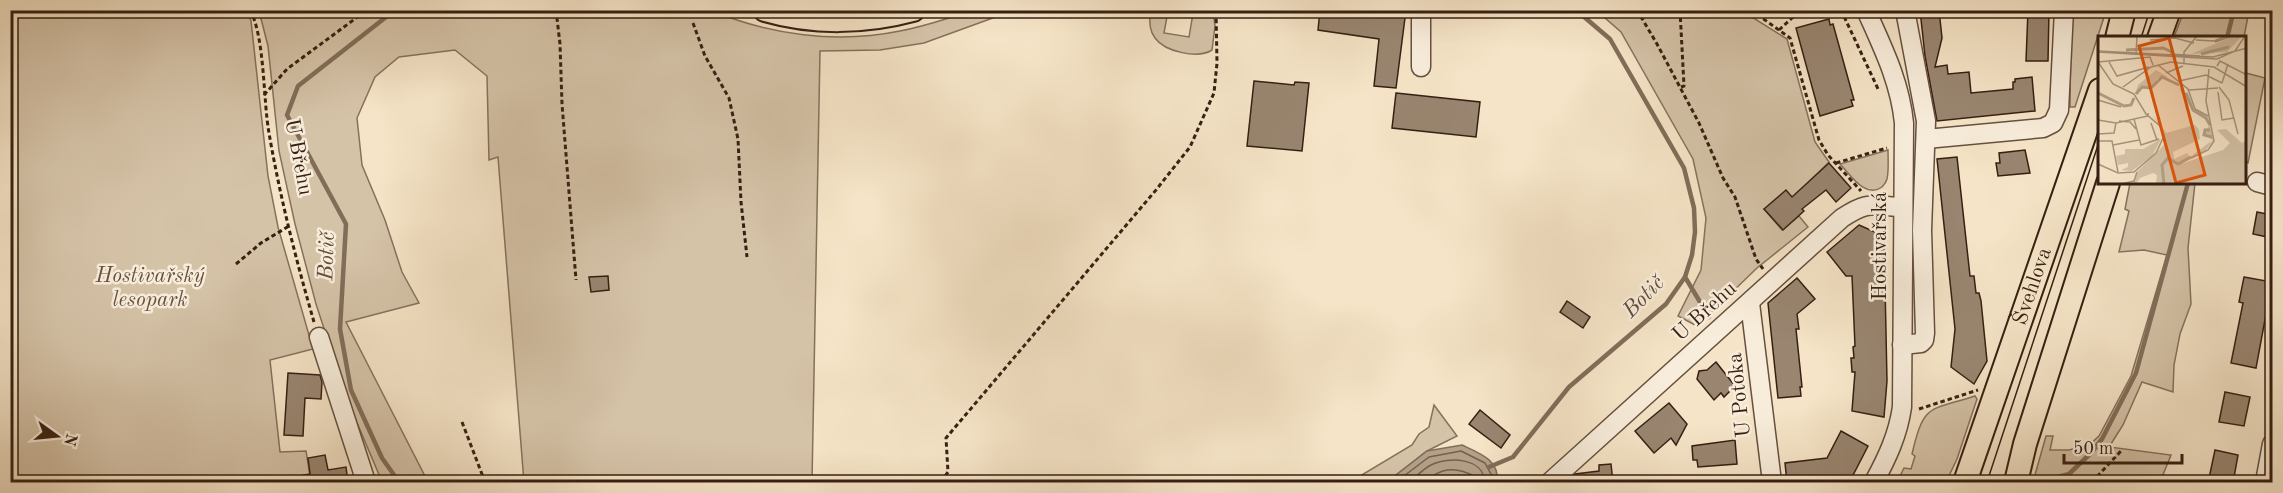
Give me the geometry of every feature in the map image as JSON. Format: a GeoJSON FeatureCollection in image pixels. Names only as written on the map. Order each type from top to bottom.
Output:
{"type":"FeatureCollection","features":[{"type":"Feature","properties":{"kind":"main road"},"geometry":{"type":"LineString","coordinates":[[765,10],[790,16],[823,15],[870,19],[913,10]]}},
{"type":"Feature","properties":{"kind":"main road"},"geometry":{"type":"LineString","coordinates":[[2118,36],[2124,10]]}},
{"type":"Feature","properties":{"kind":"main road"},"geometry":{"type":"LineString","coordinates":[[2160,36],[2169,10]]}},
{"type":"Feature","properties":{"kind":"main road","name":"Švehlova"},"geometry":{"type":"LineString","coordinates":[[1965,483],[2098,96]]}},
{"type":"Feature","properties":{"kind":"main road","name":"Švehlova"},"geometry":{"type":"LineString","coordinates":[[2016,483],[2025,444],[2108,184]]}},
{"type":"Feature","properties":{"kind":"street"},"geometry":{"type":"LineString","coordinates":[[1421,10],[1421,67]]}},
{"type":"Feature","properties":{"kind":"street","name":"Hostivařská"},"geometry":{"type":"LineString","coordinates":[[1866,10],[1899,88],[1904,123],[1902,407],[1899,427],[1874,483]]}},
{"type":"Feature","properties":{"kind":"street"},"geometry":{"type":"LineString","coordinates":[[1902,345],[1921,343],[1925,337],[1922,230],[1925,114],[1905,10]]}},
{"type":"Feature","properties":{"kind":"street"},"geometry":{"type":"LineString","coordinates":[[1926,139],[2043,128],[2053,123],[2059,111],[2064,10]]}},
{"type":"Feature","properties":{"kind":"street","name":"U Břehu"},"geometry":{"type":"LineString","coordinates":[[1558,479],[1842,218],[1858,207],[1871,205],[1903,207]]}},
{"type":"Feature","properties":{"kind":"street","name":"U Potoka"},"geometry":{"type":"LineString","coordinates":[[1750,303],[1772,483]]}},
{"type":"Feature","properties":{"kind":"street"},"geometry":{"type":"LineString","coordinates":[[319,337],[366,483]]}},
{"type":"Feature","properties":{"kind":"street"},"geometry":{"type":"LineString","coordinates":[[2265,483],[2272,444]]}},
{"type":"Feature","properties":{"kind":"path","name":"U Břehu"},"geometry":{"type":"LineString","coordinates":[[250,10],[256,28],[268,132],[300,275],[319,337]]}},
{"type":"Feature","properties":{"kind":"path"},"geometry":{"type":"LineString","coordinates":[[264,95],[287,69],[367,10]]}},
{"type":"Feature","properties":{"kind":"path"},"geometry":{"type":"LineString","coordinates":[[556,10],[576,280]]}},
{"type":"Feature","properties":{"kind":"path"},"geometry":{"type":"LineString","coordinates":[[941,483],[948,472],[946,438],[1190,147],[1214,93],[1217,63],[1216,10]]}},
{"type":"Feature","properties":{"kind":"path"},"geometry":{"type":"LineString","coordinates":[[1636,10],[1681,87],[1723,178],[1735,197],[1756,259],[1773,280]]}},
{"type":"Feature","properties":{"kind":"path"},"geometry":{"type":"LineString","coordinates":[[1680,10],[1684,86],[1681,87]]}},
{"type":"Feature","properties":{"kind":"path"},"geometry":{"type":"LineString","coordinates":[[1751,10],[1790,38],[1819,140],[1858,190],[1869,193]]}},
{"type":"Feature","properties":{"kind":"path"},"geometry":{"type":"LineString","coordinates":[[1779,30],[1792,18],[1807,10]]}},
{"type":"Feature","properties":{"kind":"path"},"geometry":{"type":"LineString","coordinates":[[1841,10],[1880,93]]}},
{"type":"Feature","properties":{"kind":"path"},"geometry":{"type":"LineString","coordinates":[[693,23],[705,56],[729,98],[738,139],[747,257]]}},
{"type":"Feature","properties":{"kind":"path"},"geometry":{"type":"LineString","coordinates":[[1835,163],[1892,146]]}},
{"type":"Feature","properties":{"kind":"path"},"geometry":{"type":"LineString","coordinates":[[236,264],[261,243],[289,226]]}},
{"type":"Feature","properties":{"kind":"path"},"geometry":{"type":"LineString","coordinates":[[1919,409],[1983,388]]}},
{"type":"Feature","properties":{"kind":"path"},"geometry":{"type":"LineString","coordinates":[[462,422],[485,483]]}},
{"type":"Feature","properties":{"kind":"path"},"geometry":{"type":"LineString","coordinates":[[2092,483],[2121,451]]}},
{"type":"Feature","properties":{"kind":"green space"},"geometry":{"type":"Polygon","coordinates":[[[710,10],[756,26],[828,37],[876,35],[900,31],[937,22],[970,10],[1012,11],[924,43],[880,50],[820,51],[812,482],[524,482],[498,157],[489,160],[487,76],[455,50],[399,57],[375,77],[357,118],[362,165],[385,220],[402,272],[419,303],[346,322],[428,482],[385,482],[380,477],[347,399],[316,304],[279,151],[268,46],[259,11],[710,10]]]}},
{"type":"Feature","properties":{"kind":"green space","name":"Hostivařský lesopark"},"geometry":{"type":"Polygon","coordinates":[[[10,11],[247,11],[251,21],[268,176],[278,227],[313,349],[270,360],[280,452],[306,451],[311,482],[11,482],[10,11]]]}},
{"type":"Feature","properties":{"kind":"green space"},"geometry":{"type":"Polygon","coordinates":[[[1151,11],[1168,11],[1164,33],[1189,37],[1193,13],[1183,11],[1213,11],[1215,26],[1212,50],[1206,53],[1190,54],[1166,47],[1155,38],[1152,32],[1151,11]]]}},
{"type":"Feature","properties":{"kind":"green space"},"geometry":{"type":"Polygon","coordinates":[[[1597,11],[1746,11],[1747,14],[1787,39],[1815,142],[1829,162],[1805,186],[1802,198],[1764,209],[1782,230],[1799,216],[1808,227],[1757,268],[1697,326],[1678,316],[1701,270],[1706,218],[1693,159],[1621,32],[1597,11]]]}},
{"type":"Feature","properties":{"kind":"green space"},"geometry":{"type":"Polygon","coordinates":[[[2071,11],[2106,11],[2075,107],[2070,107],[2071,11]]]}},
{"type":"Feature","properties":{"kind":"green space"},"geometry":{"type":"Polygon","coordinates":[[[2184,11],[2249,11],[2244,36],[2174,36],[2184,11]]]}},
{"type":"Feature","properties":{"kind":"green space"},"geometry":{"type":"Polygon","coordinates":[[[2247,73],[2265,78],[2247,162],[2247,73]]]}},
{"type":"Feature","properties":{"kind":"green space"},"geometry":{"type":"Polygon","coordinates":[[[1888,150],[1887,180],[1882,187],[1876,190],[1864,188],[1858,184],[1840,164],[1888,150]]]}},
{"type":"Feature","properties":{"kind":"green space"},"geometry":{"type":"Polygon","coordinates":[[[2130,184],[2195,184],[2188,248],[2191,304],[2180,334],[2174,365],[2173,392],[2142,382],[2123,425],[2109,447],[2171,455],[2160,482],[2033,482],[2046,436],[2053,436],[2050,450],[2069,450],[2089,445],[2099,436],[2131,376],[2167,255],[2144,250],[2119,252],[2129,211],[2125,209],[2130,184]]]}},
{"type":"Feature","properties":{"kind":"green space"},"geometry":{"type":"Polygon","coordinates":[[[1975,396],[1977,399],[1957,459],[1946,482],[1897,482],[1904,468],[1911,469],[1915,456],[1912,454],[1916,437],[1925,417],[1938,407],[1975,396]]]}},
{"type":"Feature","properties":{"kind":"green space"},"geometry":{"type":"Polygon","coordinates":[[[1434,405],[1457,436],[1427,451],[1387,482],[1350,482],[1412,445],[1419,434],[1429,427],[1434,405]]]}},
{"type":"Feature","properties":{"kind":"water"},"geometry":{"type":"Polygon","coordinates":[[[1462,445],[1481,454],[1492,463],[1497,474],[1497,482],[1387,482],[1427,451],[1462,445]]]}},
{"type":"Feature","properties":{"kind":"building"},"geometry":{"type":"Polygon","coordinates":[[[1320,10],[1406,10],[1396,88],[1374,86],[1379,39],[1318,30],[1320,10]]]}},
{"type":"Feature","properties":{"kind":"building"},"geometry":{"type":"Polygon","coordinates":[[[1920,10],[1939,10],[1942,38],[1935,67],[1947,65],[1948,74],[1969,72],[1971,93],[2013,89],[2015,79],[2032,77],[2035,111],[1937,121],[1925,56],[1920,10]]]}},
{"type":"Feature","properties":{"kind":"building"},"geometry":{"type":"Polygon","coordinates":[[[2028,10],[2049,10],[2048,61],[2026,61],[2028,10]]]}},
{"type":"Feature","properties":{"kind":"building"},"geometry":{"type":"Polygon","coordinates":[[[1829,19],[1830,25],[1833,24],[1854,100],[1851,100],[1853,106],[1820,116],[1796,28],[1829,19]]]}},
{"type":"Feature","properties":{"kind":"building"},"geometry":{"type":"Polygon","coordinates":[[[1254,81],[1294,85],[1295,82],[1309,83],[1302,151],[1247,146],[1254,81]]]}},
{"type":"Feature","properties":{"kind":"building"},"geometry":{"type":"Polygon","coordinates":[[[1396,93],[1480,102],[1476,137],[1392,128],[1396,93]]]}},
{"type":"Feature","properties":{"kind":"building"},"geometry":{"type":"Polygon","coordinates":[[[2025,150],[2030,173],[1998,176],[1996,163],[2000,163],[1999,153],[2025,150]]]}},
{"type":"Feature","properties":{"kind":"building"},"geometry":{"type":"Polygon","coordinates":[[[1957,157],[1970,276],[1974,276],[1976,293],[1979,293],[1981,301],[1987,361],[1974,384],[1951,367],[1955,329],[1937,159],[1957,157]]]}},
{"type":"Feature","properties":{"kind":"building"},"geometry":{"type":"Polygon","coordinates":[[[1829,163],[1851,188],[1836,202],[1826,190],[1802,209],[1804,211],[1783,230],[1764,209],[1786,190],[1792,197],[1829,163]]]}},
{"type":"Feature","properties":{"kind":"building"},"geometry":{"type":"Polygon","coordinates":[[[2257,212],[2272,215],[2272,238],[2253,234],[2257,212]]]}},
{"type":"Feature","properties":{"kind":"building"},"geometry":{"type":"Polygon","coordinates":[[[1859,225],[1884,236],[1887,381],[1884,417],[1852,411],[1855,372],[1852,372],[1851,358],[1854,358],[1853,347],[1855,346],[1852,276],[1846,276],[1827,252],[1859,225]]]}},
{"type":"Feature","properties":{"kind":"building"},"geometry":{"type":"Polygon","coordinates":[[[608,276],[609,290],[591,292],[589,277],[608,276]]]}},
{"type":"Feature","properties":{"kind":"building"},"geometry":{"type":"Polygon","coordinates":[[[2244,277],[2272,282],[2256,368],[2231,363],[2243,303],[2239,302],[2244,277]]]}},
{"type":"Feature","properties":{"kind":"building"},"geometry":{"type":"Polygon","coordinates":[[[1797,278],[1815,299],[1797,314],[1801,396],[1778,398],[1768,303],[1797,278]]]}},
{"type":"Feature","properties":{"kind":"building"},"geometry":{"type":"Polygon","coordinates":[[[1567,301],[1590,317],[1583,328],[1560,312],[1567,301]]]}},
{"type":"Feature","properties":{"kind":"building"},"geometry":{"type":"Polygon","coordinates":[[[1716,362],[1735,386],[1724,397],[1721,393],[1714,400],[1697,379],[1699,371],[1707,370],[1716,362]]]}},
{"type":"Feature","properties":{"kind":"building"},"geometry":{"type":"Polygon","coordinates":[[[288,373],[320,375],[322,382],[321,399],[305,398],[303,436],[284,435],[288,373]]]}},
{"type":"Feature","properties":{"kind":"building"},"geometry":{"type":"Polygon","coordinates":[[[2225,392],[2250,397],[2244,426],[2219,422],[2225,392]]]}},
{"type":"Feature","properties":{"kind":"building"},"geometry":{"type":"Polygon","coordinates":[[[1669,403],[1687,424],[1676,445],[1671,438],[1654,453],[1635,431],[1669,403]]]}},
{"type":"Feature","properties":{"kind":"building"},"geometry":{"type":"Polygon","coordinates":[[[1480,410],[1510,435],[1501,448],[1469,424],[1480,410]]]}},
{"type":"Feature","properties":{"kind":"building"},"geometry":{"type":"Polygon","coordinates":[[[1841,431],[1868,446],[1849,483],[1787,483],[1785,463],[1827,458],[1841,431]]]}},
{"type":"Feature","properties":{"kind":"building"},"geometry":{"type":"Polygon","coordinates":[[[1735,440],[1737,464],[1698,467],[1697,460],[1693,460],[1692,446],[1735,440]]]}},
{"type":"Feature","properties":{"kind":"building"},"geometry":{"type":"Polygon","coordinates":[[[2215,450],[2238,455],[2233,483],[2208,483],[2215,450]]]}},
{"type":"Feature","properties":{"kind":"building"},"geometry":{"type":"Polygon","coordinates":[[[325,455],[328,470],[346,467],[348,483],[299,483],[298,476],[310,474],[308,458],[325,455]]]}},
{"type":"Feature","properties":{"kind":"building"},"geometry":{"type":"Polygon","coordinates":[[[1611,464],[1613,483],[1573,483],[1575,474],[1599,471],[1599,465],[1611,464]]]}},
{"type":"Feature","properties":{"kind":"waterway","name":"Botič"},"geometry":{"type":"LineString","coordinates":[[395,10],[298,86],[287,115],[346,224],[340,329],[351,390],[382,458],[399,482]]}},
{"type":"Feature","properties":{"kind":"waterway","name":"Botič"},"geometry":{"type":"LineString","coordinates":[[1489,467],[1513,457],[1569,387],[1666,304],[1685,277],[1692,255],[1695,232],[1694,208],[1684,168],[1610,39],[1576,10]]}},
{"type":"Feature","properties":{"kind":"waterway"},"geometry":{"type":"LineString","coordinates":[[2228,36],[2234,10]]}},
{"type":"Feature","properties":{"kind":"waterway"},"geometry":{"type":"LineString","coordinates":[[2040,482],[2069,474],[2091,453],[2102,439],[2136,373],[2188,184]]}},
{"type":"Feature","properties":{"kind":"waterway"},"geometry":{"type":"LineString","coordinates":[[1685,277],[1709,317]]}},
{"type":"Feature","properties":{"kind":"tram line"},"geometry":{"type":"LineString","coordinates":[[2142,36],[2150,10]]}},
{"type":"Feature","properties":{"kind":"tram line"},"geometry":{"type":"LineString","coordinates":[[1987,482],[2098,145]]}}]}
